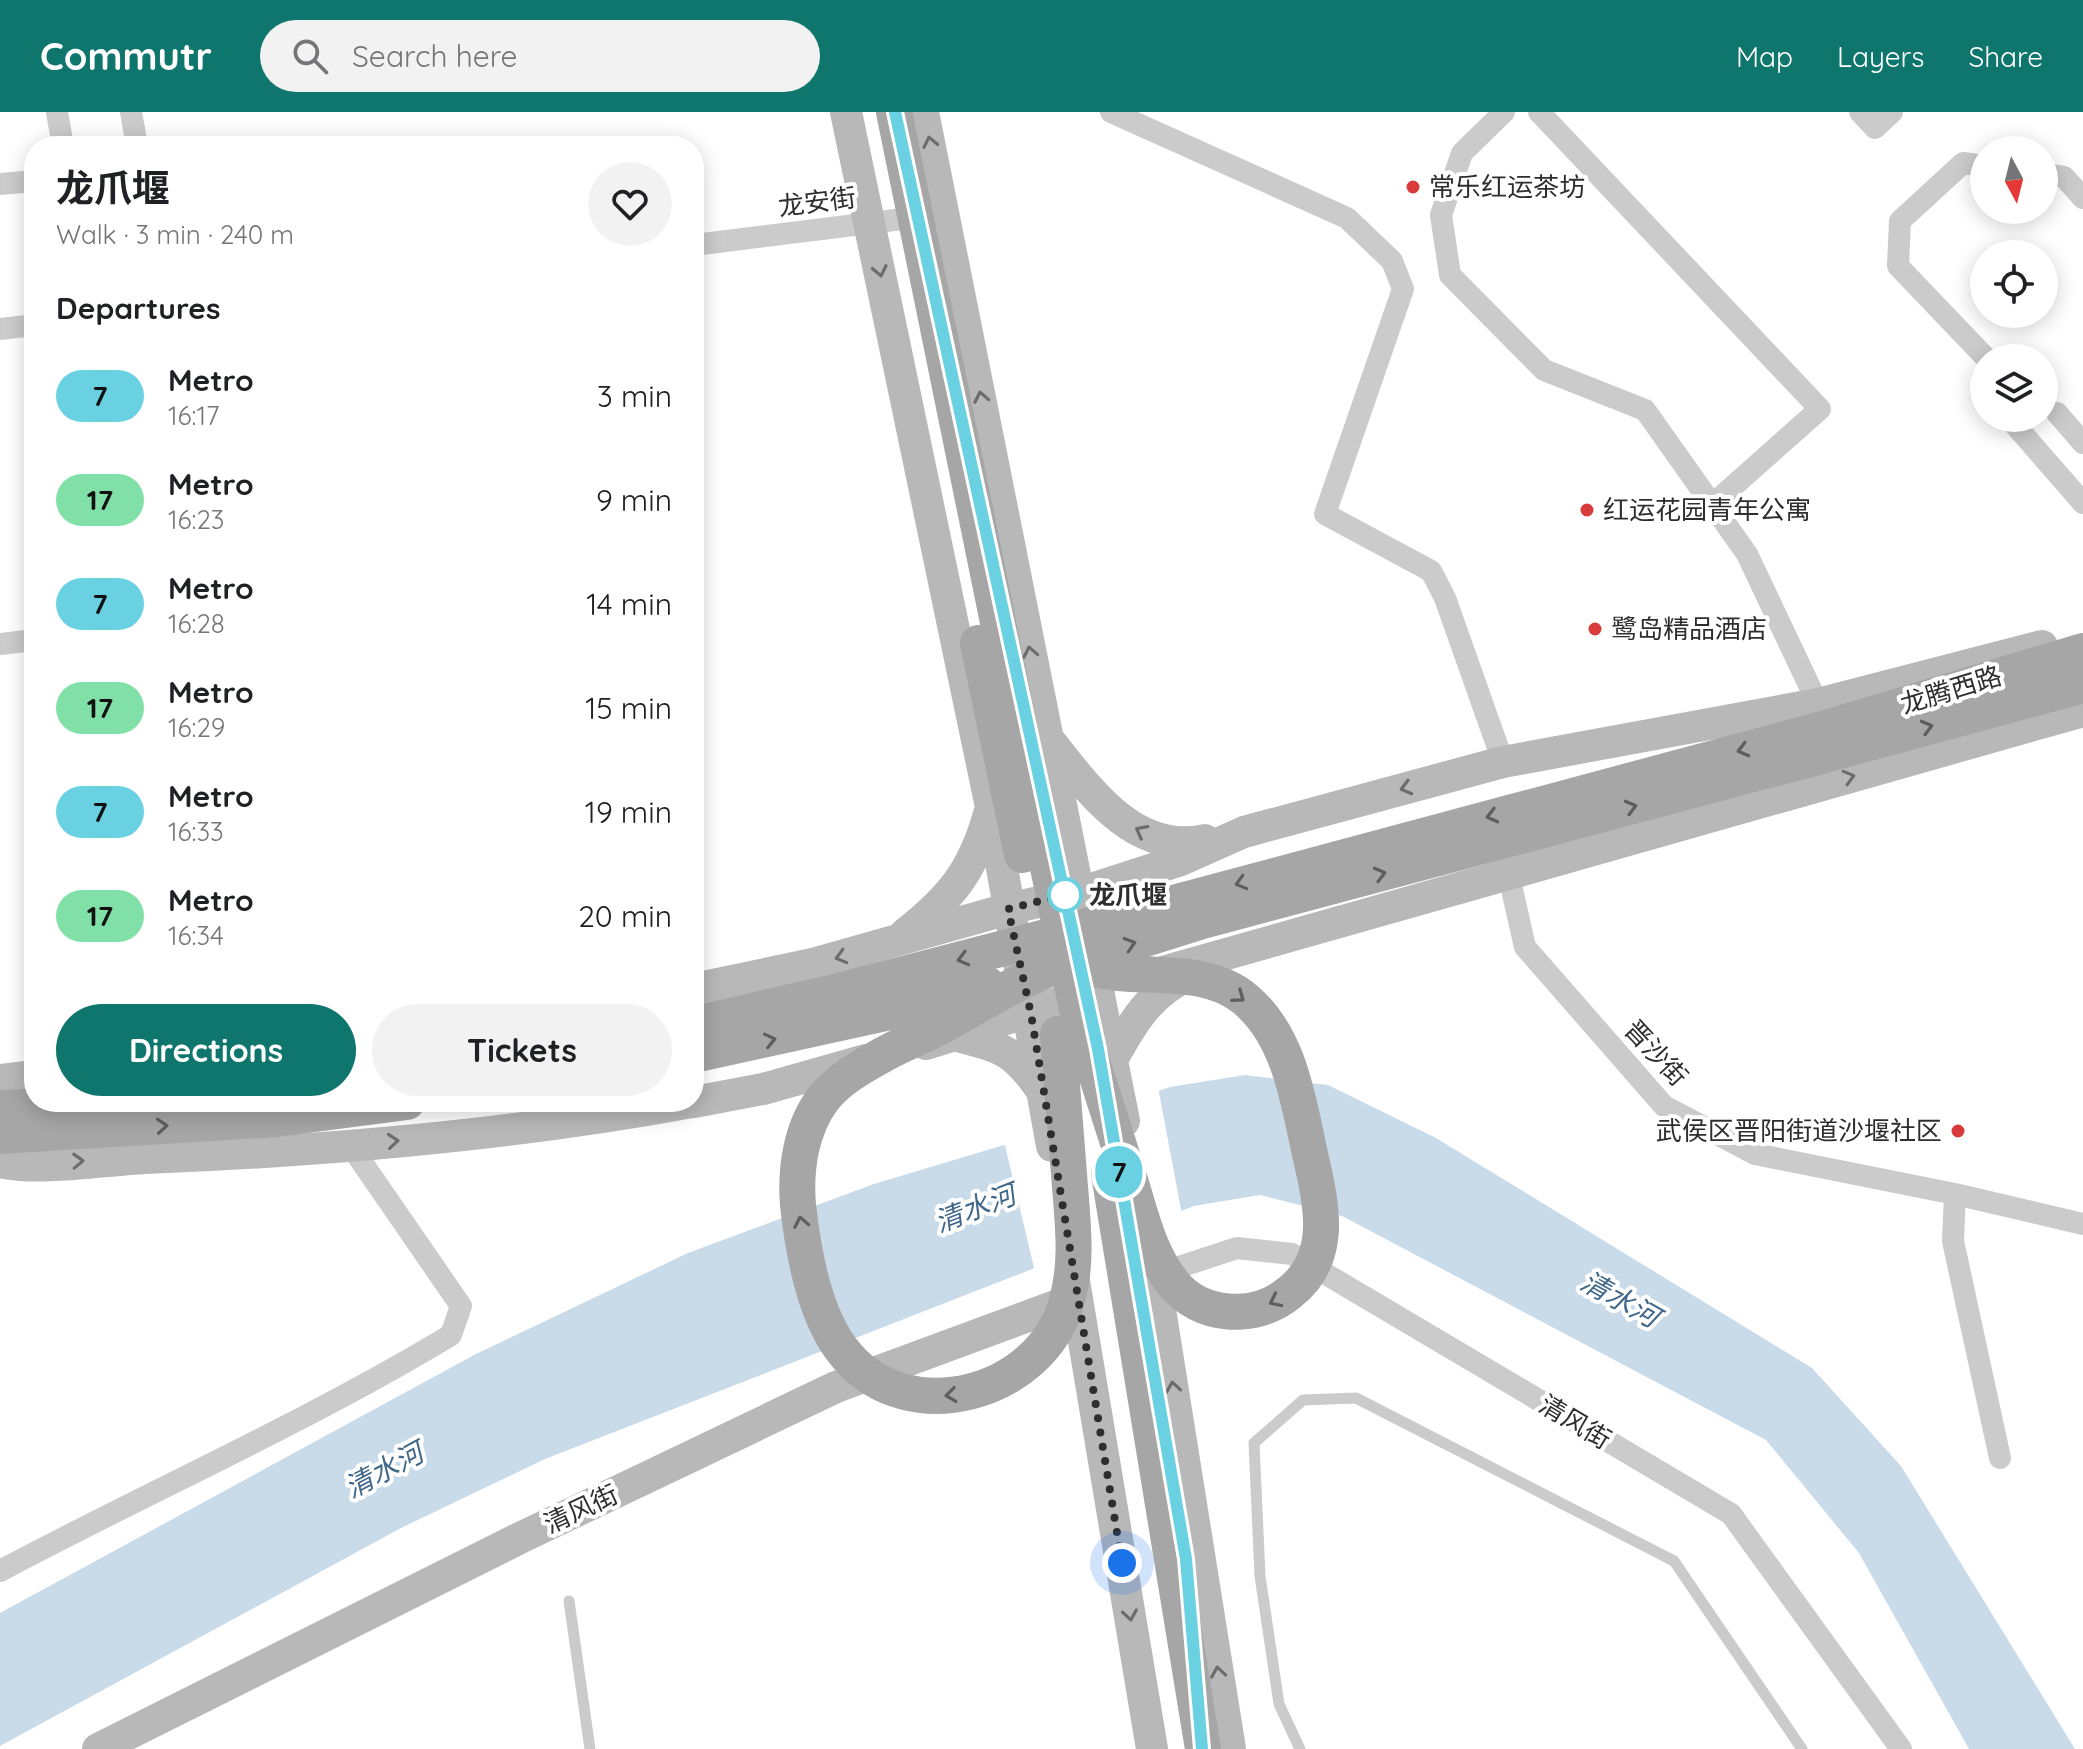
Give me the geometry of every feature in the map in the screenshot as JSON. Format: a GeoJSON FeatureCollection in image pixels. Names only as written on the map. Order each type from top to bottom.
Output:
{"type":"FeatureCollection","features":[{"type":"Feature","properties":{"kind":"main road"},"geometry":{"type":"LineString","coordinates":[[846,112],[991,807],[1008,909],[1057,1025],[1151,1247],[1175,1286],[1201,1303],[1226,1313],[1259,1308],[1290,1293],[1317,1255],[1323,1226],[1321,1201],[1291,1074],[1282,1049],[1263,1018],[1243,997],[1216,982],[1055,967],[879,1056],[839,1083],[821,1101],[800,1150],[799,1208],[817,1302],[836,1342],[866,1374],[920,1396],[940,1397],[980,1390],[1004,1380],[1035,1356],[1065,1309],[1076,1260],[1057,1025],[894,112]]}},
{"type":"Feature","properties":{"kind":"main road"},"geometry":{"type":"LineString","coordinates":[[871,112],[1080,1143],[1180,1749]]}},
{"type":"Feature","properties":{"kind":"main road"},"geometry":{"type":"LineString","coordinates":[[923,112],[946,214],[1046,737],[1101,990],[1153,1261],[1230,1749]]}},
{"type":"Feature","properties":{"kind":"main road"},"geometry":{"type":"LineString","coordinates":[[704,1053],[895,1011],[1055,967],[1821,730],[2083,637]]}},
{"type":"Feature","properties":{"kind":"main road","name":"龙腾西路"},"geometry":{"type":"LineString","coordinates":[[1821,730],[2083,651]]}},
{"type":"Feature","properties":{"kind":"main road"},"geometry":{"type":"LineString","coordinates":[[1046,737],[1111,811],[1140,833],[1165,842],[1187,842],[1244,832],[1503,762],[1821,730],[2083,685]]}},
{"type":"Feature","properties":{"kind":"main road"},"geometry":{"type":"LineString","coordinates":[[704,1100],[763,1089],[954,1036],[1057,1025],[1101,990],[2083,711]]}},
{"type":"Feature","properties":{"kind":"main road"},"geometry":{"type":"LineString","coordinates":[[704,1022],[835,992],[1050,936],[1821,730]]}},
{"type":"Feature","properties":{"kind":"main road"},"geometry":{"type":"LineString","coordinates":[[896,941],[928,916],[968,871],[980,846],[991,807]]}},
{"type":"Feature","properties":{"kind":"main road"},"geometry":{"type":"LineString","coordinates":[[704,987],[813,964],[1008,909],[1079,893],[1181,860],[1244,832]]}},
{"type":"Feature","properties":{"kind":"main road"},"geometry":{"type":"LineString","coordinates":[[1113,1058],[1139,1012],[1157,993],[1185,976],[1245,950]]}},
{"type":"Feature","properties":{"kind":"main road"},"geometry":{"type":"LineString","coordinates":[[1057,1025],[1045,1099],[1152,1749]]}},
{"type":"Feature","properties":{"kind":"main road"},"geometry":{"type":"LineString","coordinates":[[1057,1025],[1104,1145],[1203,1749]]}},
{"type":"Feature","properties":{"kind":"main road"},"geometry":{"type":"LineString","coordinates":[[954,1036],[1003,1048],[1028,1071],[1045,1099]]}},
{"type":"Feature","properties":{"kind":"main road"},"geometry":{"type":"LineString","coordinates":[[0,1080],[24,1077]]}},
{"type":"Feature","properties":{"kind":"main road"},"geometry":{"type":"LineString","coordinates":[[0,1108],[24,1107]]}},
{"type":"Feature","properties":{"kind":"main road"},"geometry":{"type":"LineString","coordinates":[[0,1136],[277,1119],[331,1112]]}},
{"type":"Feature","properties":{"kind":"main road"},"geometry":{"type":"LineString","coordinates":[[0,1162],[176,1157],[350,1145],[501,1130],[624,1112]]}},
{"type":"Feature","properties":{"kind":"main road","name":"清风街"},"geometry":{"type":"LineString","coordinates":[[98,1749],[522,1537],[836,1387],[1077,1298]]}},
{"type":"Feature","properties":{"kind":"street"},"geometry":{"type":"LineString","coordinates":[[57,112],[61,136]]}},
{"type":"Feature","properties":{"kind":"street"},"geometry":{"type":"LineString","coordinates":[[131,112],[135,136]]}},
{"type":"Feature","properties":{"kind":"street"},"geometry":{"type":"LineString","coordinates":[[1111,112],[1347,218],[1392,261],[1403,289],[1325,514],[1431,571],[1445,598],[1503,762]]}},
{"type":"Feature","properties":{"kind":"street"},"geometry":{"type":"LineString","coordinates":[[1504,112],[1462,153],[1441,215],[1450,275],[1544,370],[1645,410],[1747,554],[1821,730]]}},
{"type":"Feature","properties":{"kind":"street"},"geometry":{"type":"LineString","coordinates":[[1539,112],[1820,409],[1712,505]]}},
{"type":"Feature","properties":{"kind":"street"},"geometry":{"type":"LineString","coordinates":[[1860,112],[1875,128],[1892,112]]}},
{"type":"Feature","properties":{"kind":"street"},"geometry":{"type":"LineString","coordinates":[[1970,164],[1963,163],[1900,221],[1898,266],[1973,344]]}},
{"type":"Feature","properties":{"kind":"street"},"geometry":{"type":"LineString","coordinates":[[2058,176],[2064,177],[2083,198]]}},
{"type":"Feature","properties":{"kind":"street"},"geometry":{"type":"LineString","coordinates":[[0,184],[24,182]]}},
{"type":"Feature","properties":{"kind":"street","name":"龙安街"},"geometry":{"type":"LineString","coordinates":[[704,244],[946,214]]}},
{"type":"Feature","properties":{"kind":"street"},"geometry":{"type":"LineString","coordinates":[[0,329],[24,326]]}},
{"type":"Feature","properties":{"kind":"street"},"geometry":{"type":"LineString","coordinates":[[2058,414],[2083,443]]}},
{"type":"Feature","properties":{"kind":"street"},"geometry":{"type":"LineString","coordinates":[[2021,432],[2083,503]]}},
{"type":"Feature","properties":{"kind":"street"},"geometry":{"type":"LineString","coordinates":[[0,644],[24,641]]}},
{"type":"Feature","properties":{"kind":"street","name":"晋沙街"},"geometry":{"type":"LineString","coordinates":[[1508,872],[1525,947],[1664,1106],[1755,1154],[1955,1194],[2083,1224]]}},
{"type":"Feature","properties":{"kind":"street"},"geometry":{"type":"LineString","coordinates":[[0,1571],[241,1452],[368,1385],[451,1335],[461,1306],[350,1145]]}},
{"type":"Feature","properties":{"kind":"street"},"geometry":{"type":"LineString","coordinates":[[1955,1194],[1953,1241],[2000,1458]]}},
{"type":"Feature","properties":{"kind":"street","name":"清风街"},"geometry":{"type":"LineString","coordinates":[[1153,1261],[1237,1248],[1292,1254],[1731,1514],[1901,1749]]}},
{"type":"Feature","properties":{"kind":"lane"},"geometry":{"type":"LineString","coordinates":[[1300,1749],[1279,1704],[1264,1604],[1254,1443],[1303,1400],[1356,1398],[1674,1561],[1802,1749]]}},
{"type":"Feature","properties":{"kind":"lane"},"geometry":{"type":"LineString","coordinates":[[569,1601],[590,1749]]}},
{"type":"Feature","properties":{"kind":"water","name":"清水河"},"geometry":{"type":"Polygon","coordinates":[[[1245,1075],[1328,1085],[1436,1138],[1812,1368],[1901,1466],[2075,1749],[1969,1749],[1859,1553],[1766,1440],[1342,1216],[1260,1195],[1194,1206],[545,1459],[401,1528],[0,1746],[0,1613],[474,1355],[688,1253],[874,1184],[1014,1142],[1170,1087],[1245,1075]]]}},
{"type":"Feature","properties":{"kind":"pier"},"geometry":{"type":"Polygon","coordinates":[[[1158,1087],[1182,1215],[1035,1272],[1004,1141],[1158,1087]]]}},
{"type":"Feature","properties":{"kind":"metro line","name":"7"},"geometry":{"type":"LineString","coordinates":[[895,112],[1098,1049],[1186,1559],[1202,1749]]}},
{"type":"Feature","properties":{"kind":"place","name":"常乐红运茶坊"},"geometry":{"type":"Point","coordinates":[1413,187]}},
{"type":"Feature","properties":{"kind":"place","name":"红运花园青年公寓"},"geometry":{"type":"Point","coordinates":[1587,510]}},
{"type":"Feature","properties":{"kind":"place","name":"鹭岛精品酒店"},"geometry":{"type":"Point","coordinates":[1595,629]}},
{"type":"Feature","properties":{"kind":"place","name":"龙爪堰"},"geometry":{"type":"Point","coordinates":[1065,895]}},
{"type":"Feature","properties":{"kind":"place","name":"武侯区晋阳街道沙堰社区"},"geometry":{"type":"Point","coordinates":[1958,1131]}},
{"type":"Feature","properties":{"kind":"route"},"geometry":{"type":"LineString","coordinates":[[1065,895],[1008,909],[1031,1014],[1122,1563]]}}]}
